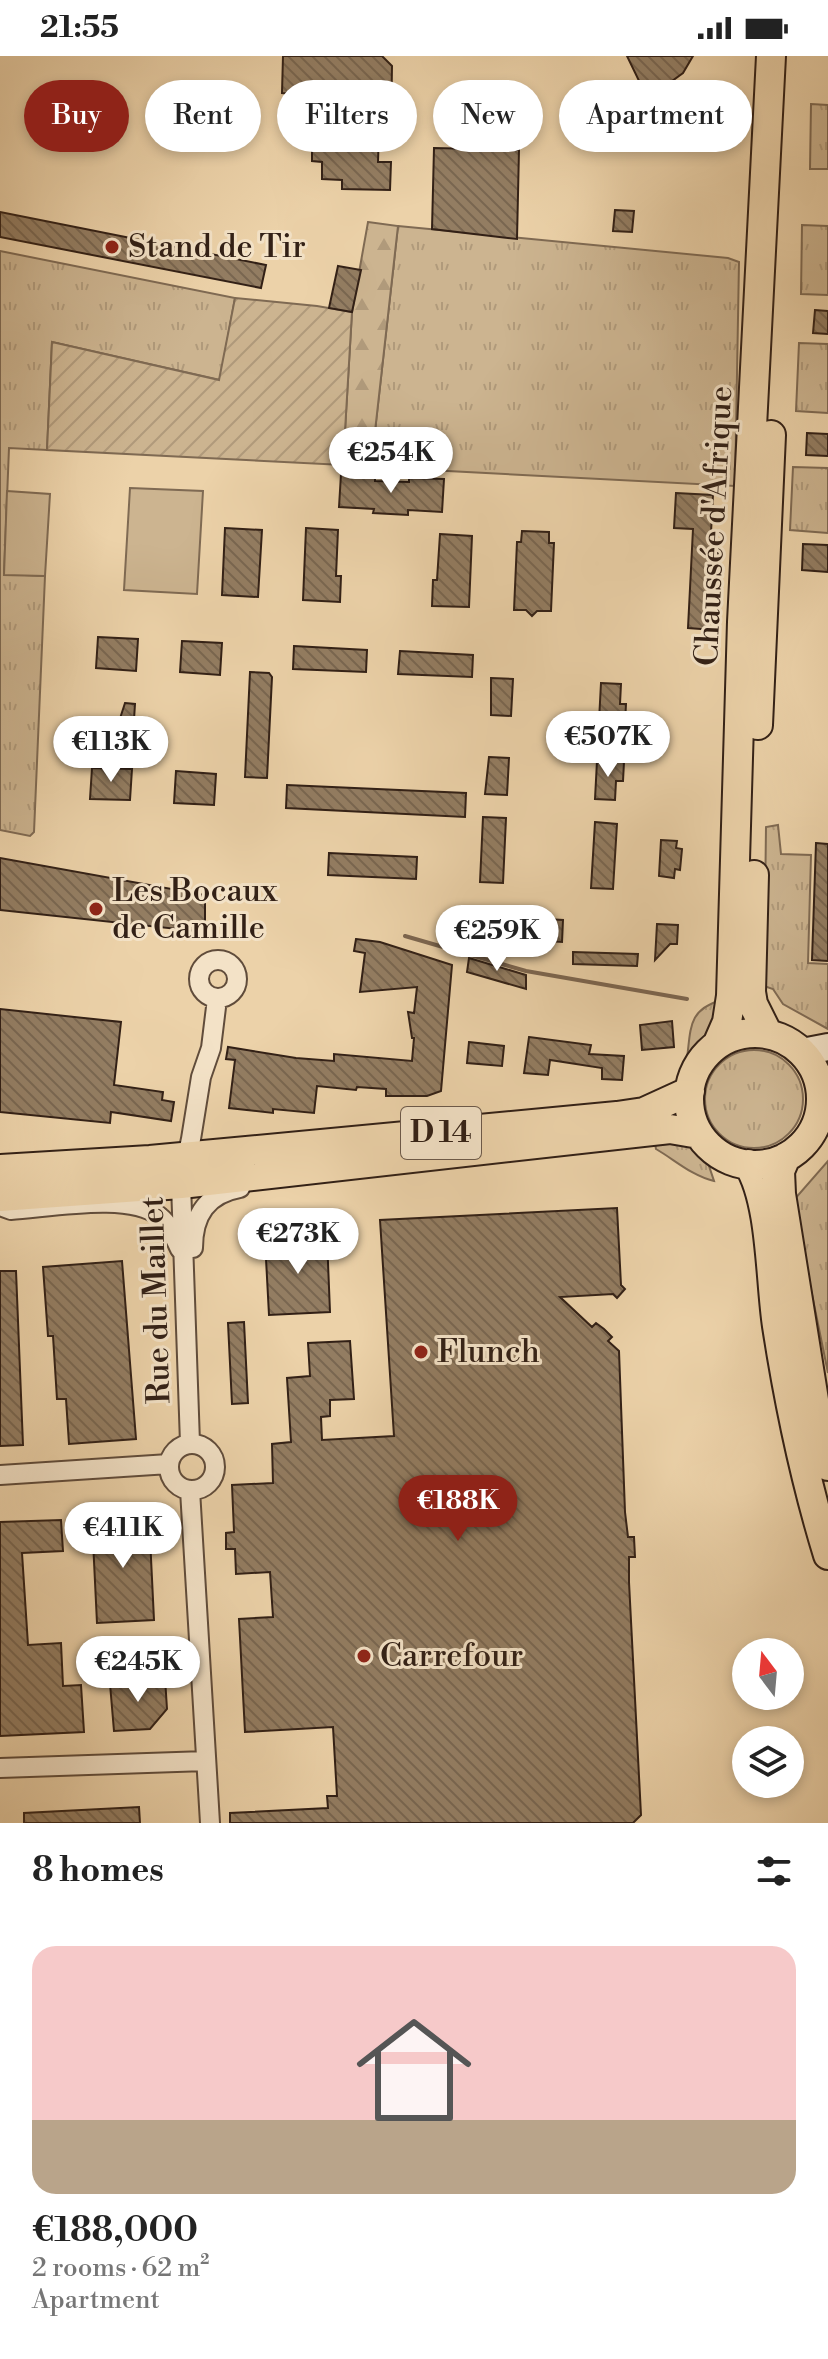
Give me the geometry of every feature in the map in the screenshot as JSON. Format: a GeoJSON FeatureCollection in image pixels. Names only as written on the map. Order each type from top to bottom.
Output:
{"type":"FeatureCollection","features":[{"type":"Feature","properties":{"kind":"main road","name":"Chaussée d'Afrique"},"geometry":{"type":"LineString","coordinates":[[717,1045],[727,1022],[731,996],[742,622],[771,56]]}},
{"type":"Feature","properties":{"kind":"main road","name":"Chaussée d'Afrique"},"geometry":{"type":"LineString","coordinates":[[768,1034],[751,992],[754,825],[789,56]]}},
{"type":"Feature","properties":{"kind":"main road"},"geometry":{"type":"LineString","coordinates":[[786,1157],[748,1164],[718,1153],[699,1134],[691,1113],[690,1091],[699,1065],[717,1045],[742,1034],[768,1034],[815,1049],[815,1072],[824,1098],[810,1134],[786,1157],[780,1171],[781,1194],[818,1425],[828,1466]]}},
{"type":"Feature","properties":{"kind":"main road","name":"D 14"},"geometry":{"type":"LineString","coordinates":[[0,1169],[188,1156],[617,1116],[644,1112],[690,1091]]}},
{"type":"Feature","properties":{"kind":"main road","name":"D 14"},"geometry":{"type":"LineString","coordinates":[[0,1197],[181,1184],[670,1129],[699,1134]]}},
{"type":"Feature","properties":{"kind":"main road"},"geometry":{"type":"LineString","coordinates":[[748,1164],[763,1197],[772,1292],[789,1403],[828,1555]]}},
{"type":"Feature","properties":{"kind":"street","name":"Rue du Maillet"},"geometry":{"type":"LineString","coordinates":[[190,1443],[181,1184],[201,1077],[211,1048],[217,999]]}},
{"type":"Feature","properties":{"kind":"street"},"geometry":{"type":"LineString","coordinates":[[186,1306],[194,1272],[194,1228],[207,1202],[225,1191],[279,1184],[347,1166]]}},
{"type":"Feature","properties":{"kind":"street"},"geometry":{"type":"LineString","coordinates":[[0,1206],[11,1210],[99,1204],[140,1205],[160,1216],[169,1227],[184,1259]]}},
{"type":"Feature","properties":{"kind":"street"},"geometry":{"type":"LineString","coordinates":[[190,1443],[209,1450],[216,1467],[208,1484],[190,1490],[176,1484],[169,1464],[176,1450],[190,1443]]}},
{"type":"Feature","properties":{"kind":"street"},"geometry":{"type":"LineString","coordinates":[[0,1475],[169,1464]]}},
{"type":"Feature","properties":{"kind":"street"},"geometry":{"type":"LineString","coordinates":[[190,1490],[210,1823]]}},
{"type":"Feature","properties":{"kind":"street"},"geometry":{"type":"LineString","coordinates":[[0,1768],[206,1761]]}},
{"type":"Feature","properties":{"kind":"green space"},"geometry":{"type":"Polygon","coordinates":[[[811,104],[828,105],[828,169],[810,169],[811,104]]]}},
{"type":"Feature","properties":{"kind":"green space"},"geometry":{"type":"Polygon","coordinates":[[[368,222],[398,226],[371,467],[343,465],[352,312],[368,222]]]}},
{"type":"Feature","properties":{"kind":"green space"},"geometry":{"type":"Polygon","coordinates":[[[802,225],[828,226],[828,295],[801,294],[802,225]]]}},
{"type":"Feature","properties":{"kind":"green space"},"geometry":{"type":"Polygon","coordinates":[[[398,226],[728,258],[739,262],[735,486],[371,467],[398,226]]]}},
{"type":"Feature","properties":{"kind":"green space"},"geometry":{"type":"Polygon","coordinates":[[[0,251],[235,298],[220,380],[52,342],[47,450],[9,448],[4,574],[45,576],[34,832],[30,836],[0,830],[0,251]]]}},
{"type":"Feature","properties":{"kind":"green space"},"geometry":{"type":"Polygon","coordinates":[[[235,298],[352,312],[343,465],[47,450],[52,342],[219,380],[235,298]]]}},
{"type":"Feature","properties":{"kind":"green space"},"geometry":{"type":"Polygon","coordinates":[[[799,343],[828,344],[828,413],[796,411],[799,343]]]}},
{"type":"Feature","properties":{"kind":"green space"},"geometry":{"type":"Polygon","coordinates":[[[793,467],[828,468],[828,533],[790,530],[793,467]]]}},
{"type":"Feature","properties":{"kind":"green space"},"geometry":{"type":"Polygon","coordinates":[[[130,488],[203,491],[197,594],[124,590],[130,488]]]}},
{"type":"Feature","properties":{"kind":"green space"},"geometry":{"type":"Polygon","coordinates":[[[7,491],[50,494],[45,576],[4,575],[7,491]]]}},
{"type":"Feature","properties":{"kind":"green space"},"geometry":{"type":"Polygon","coordinates":[[[778,825],[781,854],[811,855],[808,963],[828,964],[828,1029],[783,1004],[773,989],[764,986],[766,827],[778,825]]]}},
{"type":"Feature","properties":{"kind":"green space"},"geometry":{"type":"Polygon","coordinates":[[[721,1000],[713,1031],[698,1042],[687,1058],[691,1029],[697,1015],[710,1004],[721,1000]]]}},
{"type":"Feature","properties":{"kind":"green space"},"geometry":{"type":"Polygon","coordinates":[[[754,1050],[773,1054],[789,1064],[799,1080],[803,1099],[799,1118],[789,1134],[773,1144],[754,1148],[735,1144],[719,1134],[709,1118],[705,1099],[709,1080],[719,1064],[735,1054],[754,1050]]]}},
{"type":"Feature","properties":{"kind":"green space"},"geometry":{"type":"Polygon","coordinates":[[[654,1138],[689,1141],[707,1160],[714,1181],[691,1172],[656,1149],[654,1138]]]}},
{"type":"Feature","properties":{"kind":"green space"},"geometry":{"type":"Polygon","coordinates":[[[828,1161],[828,1373],[793,1201],[828,1161]]]}},
{"type":"Feature","properties":{"kind":"building"},"geometry":{"type":"Polygon","coordinates":[[[283,56],[382,56],[392,66],[392,80],[282,80],[283,56]]]}},
{"type":"Feature","properties":{"kind":"building"},"geometry":{"type":"Polygon","coordinates":[[[627,56],[693,56],[683,73],[673,80],[639,80],[627,56]]]}},
{"type":"Feature","properties":{"kind":"building"},"geometry":{"type":"Polygon","coordinates":[[[312,152],[378,152],[378,162],[391,162],[390,190],[342,189],[342,180],[322,179],[322,162],[312,161],[312,152]]]}},
{"type":"Feature","properties":{"kind":"building"},"geometry":{"type":"Polygon","coordinates":[[[434,152],[519,152],[517,239],[432,229],[434,152]]]}},
{"type":"Feature","properties":{"kind":"building"},"geometry":{"type":"Polygon","coordinates":[[[615,210],[634,211],[632,232],[613,231],[615,210]]]}},
{"type":"Feature","properties":{"kind":"building","name":"Stand de Tir"},"geometry":{"type":"Polygon","coordinates":[[[0,212],[266,265],[261,288],[0,237],[0,212]]]}},
{"type":"Feature","properties":{"kind":"building"},"geometry":{"type":"Polygon","coordinates":[[[338,266],[361,270],[352,312],[329,308],[338,266]]]}},
{"type":"Feature","properties":{"kind":"building"},"geometry":{"type":"Polygon","coordinates":[[[815,310],[828,311],[828,334],[813,333],[815,310]]]}},
{"type":"Feature","properties":{"kind":"building"},"geometry":{"type":"Polygon","coordinates":[[[807,433],[828,434],[828,456],[806,455],[807,433]]]}},
{"type":"Feature","properties":{"kind":"building"},"geometry":{"type":"Polygon","coordinates":[[[341,474],[375,476],[375,481],[444,479],[442,512],[408,510],[408,515],[339,507],[341,474]]]}},
{"type":"Feature","properties":{"kind":"building"},"geometry":{"type":"Polygon","coordinates":[[[676,493],[713,495],[710,551],[718,552],[714,630],[688,628],[693,529],[674,528],[676,493]]]}},
{"type":"Feature","properties":{"kind":"building"},"geometry":{"type":"Polygon","coordinates":[[[225,528],[262,530],[258,597],[222,595],[225,528]]]}},
{"type":"Feature","properties":{"kind":"building"},"geometry":{"type":"Polygon","coordinates":[[[306,528],[338,530],[336,576],[341,576],[340,602],[303,600],[306,528]]]}},
{"type":"Feature","properties":{"kind":"building"},"geometry":{"type":"Polygon","coordinates":[[[522,531],[549,532],[549,543],[554,543],[551,611],[537,611],[532,616],[526,610],[514,610],[517,542],[521,542],[522,531]]]}},
{"type":"Feature","properties":{"kind":"building"},"geometry":{"type":"Polygon","coordinates":[[[440,534],[472,536],[469,607],[432,606],[440,534]]]}},
{"type":"Feature","properties":{"kind":"building"},"geometry":{"type":"Polygon","coordinates":[[[803,544],[828,545],[828,572],[802,570],[803,544]]]}},
{"type":"Feature","properties":{"kind":"building"},"geometry":{"type":"Polygon","coordinates":[[[98,637],[138,639],[136,671],[96,668],[98,637]]]}},
{"type":"Feature","properties":{"kind":"building"},"geometry":{"type":"Polygon","coordinates":[[[182,641],[222,643],[220,675],[180,672],[182,641]]]}},
{"type":"Feature","properties":{"kind":"building"},"geometry":{"type":"Polygon","coordinates":[[[294,646],[367,650],[366,672],[293,669],[294,646]]]}},
{"type":"Feature","properties":{"kind":"building"},"geometry":{"type":"Polygon","coordinates":[[[400,651],[473,655],[472,677],[398,674],[400,651]]]}},
{"type":"Feature","properties":{"kind":"building"},"geometry":{"type":"Polygon","coordinates":[[[250,672],[269,673],[272,677],[267,778],[245,777],[250,672]]]}},
{"type":"Feature","properties":{"kind":"building"},"geometry":{"type":"Polygon","coordinates":[[[491,678],[513,679],[511,716],[491,715],[491,678]]]}},
{"type":"Feature","properties":{"kind":"building"},"geometry":{"type":"Polygon","coordinates":[[[601,683],[621,684],[620,704],[626,704],[625,723],[599,721],[601,683]]]}},
{"type":"Feature","properties":{"kind":"building"},"geometry":{"type":"Polygon","coordinates":[[[125,703],[135,704],[133,735],[115,734],[125,703]]]}},
{"type":"Feature","properties":{"kind":"building"},"geometry":{"type":"Polygon","coordinates":[[[489,757],[509,758],[507,795],[485,794],[489,757]]]}},
{"type":"Feature","properties":{"kind":"building"},"geometry":{"type":"Polygon","coordinates":[[[597,761],[624,762],[623,781],[616,781],[615,800],[595,799],[597,761]]]}},
{"type":"Feature","properties":{"kind":"building"},"geometry":{"type":"Polygon","coordinates":[[[92,768],[132,769],[130,800],[90,799],[92,768]]]}},
{"type":"Feature","properties":{"kind":"building"},"geometry":{"type":"Polygon","coordinates":[[[176,771],[216,774],[214,805],[174,803],[176,771]]]}},
{"type":"Feature","properties":{"kind":"building"},"geometry":{"type":"Polygon","coordinates":[[[287,785],[466,793],[465,817],[286,808],[287,785]]]}},
{"type":"Feature","properties":{"kind":"building"},"geometry":{"type":"Polygon","coordinates":[[[483,817],[506,818],[503,883],[480,882],[483,817]]]}},
{"type":"Feature","properties":{"kind":"building"},"geometry":{"type":"Polygon","coordinates":[[[595,822],[617,824],[613,889],[591,888],[595,822]]]}},
{"type":"Feature","properties":{"kind":"building"},"geometry":{"type":"Polygon","coordinates":[[[661,840],[677,841],[676,848],[682,849],[680,870],[675,869],[674,878],[659,876],[661,840]]]}},
{"type":"Feature","properties":{"kind":"building"},"geometry":{"type":"Polygon","coordinates":[[[816,843],[828,844],[828,961],[812,960],[816,843]]]}},
{"type":"Feature","properties":{"kind":"building"},"geometry":{"type":"Polygon","coordinates":[[[329,853],[417,857],[416,879],[328,875],[329,853]]]}},
{"type":"Feature","properties":{"kind":"building"},"geometry":{"type":"Polygon","coordinates":[[[0,858],[205,895],[205,932],[0,910],[0,858]]]}},
{"type":"Feature","properties":{"kind":"building"},"geometry":{"type":"Polygon","coordinates":[[[527,918],[563,920],[562,942],[534,940],[534,935],[526,934],[527,918]]]}},
{"type":"Feature","properties":{"kind":"building"},"geometry":{"type":"Polygon","coordinates":[[[657,924],[678,925],[677,944],[670,944],[655,960],[657,924]]]}},
{"type":"Feature","properties":{"kind":"building"},"geometry":{"type":"Polygon","coordinates":[[[356,939],[380,942],[452,965],[441,1091],[427,1096],[386,1096],[386,1089],[317,1086],[314,1113],[273,1109],[273,1113],[229,1108],[235,1060],[226,1059],[228,1047],[334,1061],[334,1054],[412,1061],[414,1038],[408,1012],[414,1013],[417,987],[360,992],[365,953],[354,951],[356,939]]]}},
{"type":"Feature","properties":{"kind":"building"},"geometry":{"type":"Polygon","coordinates":[[[573,952],[638,954],[637,966],[573,964],[573,952]]]}},
{"type":"Feature","properties":{"kind":"building"},"geometry":{"type":"Polygon","coordinates":[[[469,958],[526,975],[526,989],[467,972],[469,958]]]}},
{"type":"Feature","properties":{"kind":"building"},"geometry":{"type":"Polygon","coordinates":[[[0,1009],[121,1022],[114,1085],[163,1092],[162,1100],[174,1102],[171,1121],[111,1112],[110,1123],[0,1112],[0,1009]]]}},
{"type":"Feature","properties":{"kind":"building"},"geometry":{"type":"Polygon","coordinates":[[[672,1021],[674,1047],[642,1050],[640,1025],[672,1021]]]}},
{"type":"Feature","properties":{"kind":"building"},"geometry":{"type":"Polygon","coordinates":[[[529,1037],[591,1045],[589,1054],[624,1056],[622,1080],[602,1079],[602,1068],[550,1060],[548,1075],[524,1073],[529,1037]]]}},
{"type":"Feature","properties":{"kind":"building"},"geometry":{"type":"Polygon","coordinates":[[[469,1042],[504,1046],[502,1066],[467,1063],[469,1042]]]}},
{"type":"Feature","properties":{"kind":"building"},"geometry":{"type":"Polygon","coordinates":[[[617,1208],[621,1285],[625,1289],[617,1298],[613,1294],[560,1297],[592,1327],[596,1323],[604,1329],[612,1337],[608,1341],[619,1351],[625,1512],[628,1537],[634,1537],[635,1557],[629,1557],[629,1582],[641,1815],[633,1823],[230,1823],[230,1813],[328,1808],[327,1796],[337,1796],[333,1727],[245,1732],[239,1619],[273,1617],[270,1572],[236,1574],[235,1549],[226,1549],[226,1533],[234,1532],[232,1485],[273,1483],[272,1444],[291,1442],[287,1378],[310,1376],[308,1343],[350,1341],[354,1399],[330,1400],[330,1416],[321,1417],[322,1440],[394,1436],[380,1220],[617,1208]]]}},
{"type":"Feature","properties":{"kind":"building"},"geometry":{"type":"Polygon","coordinates":[[[327,1238],[330,1312],[269,1315],[265,1240],[327,1238]]]}},
{"type":"Feature","properties":{"kind":"building"},"geometry":{"type":"Polygon","coordinates":[[[122,1261],[136,1439],[69,1444],[66,1399],[57,1399],[53,1336],[48,1336],[43,1267],[122,1261]]]}},
{"type":"Feature","properties":{"kind":"building"},"geometry":{"type":"Polygon","coordinates":[[[0,1271],[16,1271],[23,1445],[0,1446],[0,1271]]]}},
{"type":"Feature","properties":{"kind":"building"},"geometry":{"type":"Polygon","coordinates":[[[244,1322],[248,1403],[232,1404],[228,1323],[244,1322]]]}},
{"type":"Feature","properties":{"kind":"building"},"geometry":{"type":"Polygon","coordinates":[[[149,1517],[154,1620],[97,1623],[92,1520],[149,1517]]]}},
{"type":"Feature","properties":{"kind":"building"},"geometry":{"type":"Polygon","coordinates":[[[61,1520],[63,1551],[22,1553],[28,1645],[61,1643],[63,1686],[81,1685],[84,1732],[0,1736],[0,1522],[61,1520]]]}},
{"type":"Feature","properties":{"kind":"building"},"geometry":{"type":"Polygon","coordinates":[[[165,1678],[167,1709],[150,1729],[114,1731],[110,1684],[165,1678]]]}},
{"type":"Feature","properties":{"kind":"building"},"geometry":{"type":"Polygon","coordinates":[[[139,1807],[140,1823],[24,1823],[24,1813],[139,1807]]]}},
{"type":"Feature","properties":{"kind":"waterway"},"geometry":{"type":"LineString","coordinates":[[405,936],[526,971],[687,999]]}},
{"type":"Feature","properties":{"kind":"place","name":"Stand de Tir"},"geometry":{"type":"Point","coordinates":[112,247]}},
{"type":"Feature","properties":{"kind":"place","name":"Les Bocaux de Camille"},"geometry":{"type":"Point","coordinates":[96,909]}},
{"type":"Feature","properties":{"kind":"place","name":"Flunch"},"geometry":{"type":"Point","coordinates":[421,1352]}},
{"type":"Feature","properties":{"kind":"place","name":"Carrefour"},"geometry":{"type":"Point","coordinates":[364,1656]}}]}
